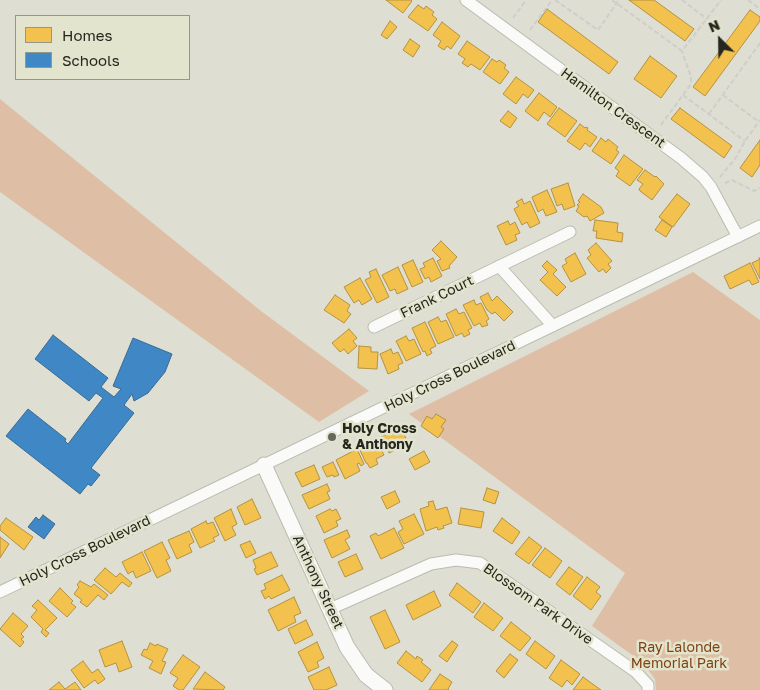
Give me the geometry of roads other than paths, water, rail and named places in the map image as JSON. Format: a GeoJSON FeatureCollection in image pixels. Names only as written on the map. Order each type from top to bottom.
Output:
{"type":"FeatureCollection","features":[{"type":"Feature","properties":{"kind":"street","name":"Hamilton Crescent"},"geometry":{"type":"LineString","coordinates":[[466,0],[681,158],[703,177],[738,237]]}},
{"type":"Feature","properties":{"kind":"street","name":"Holy Cross Boulevard"},"geometry":{"type":"LineString","coordinates":[[0,592],[760,226]]}},
{"type":"Feature","properties":{"kind":"street","name":"Frank Court"},"geometry":{"type":"LineString","coordinates":[[374,327],[570,232]]}},
{"type":"Feature","properties":{"kind":"street"},"geometry":{"type":"LineString","coordinates":[[500,266],[554,326]]}},
{"type":"Feature","properties":{"kind":"street","name":"Anthony Street"},"geometry":{"type":"LineString","coordinates":[[264,465],[347,647],[366,675],[385,690]]}},
{"type":"Feature","properties":{"kind":"street","name":"Blossom Park Drive"},"geometry":{"type":"LineString","coordinates":[[330,609],[431,564],[456,560],[480,563],[636,672],[648,685],[648,690]]}},
{"type":"Feature","properties":{"kind":"place","name":"Holy Cross & Anthony"},"geometry":{"type":"Point","coordinates":[332,437]}},
{"type":"Feature","properties":{"kind":"park label","name":"Ray Lalonde Memorial Park"},"geometry":{"type":"Point","coordinates":[679,656]}}]}
